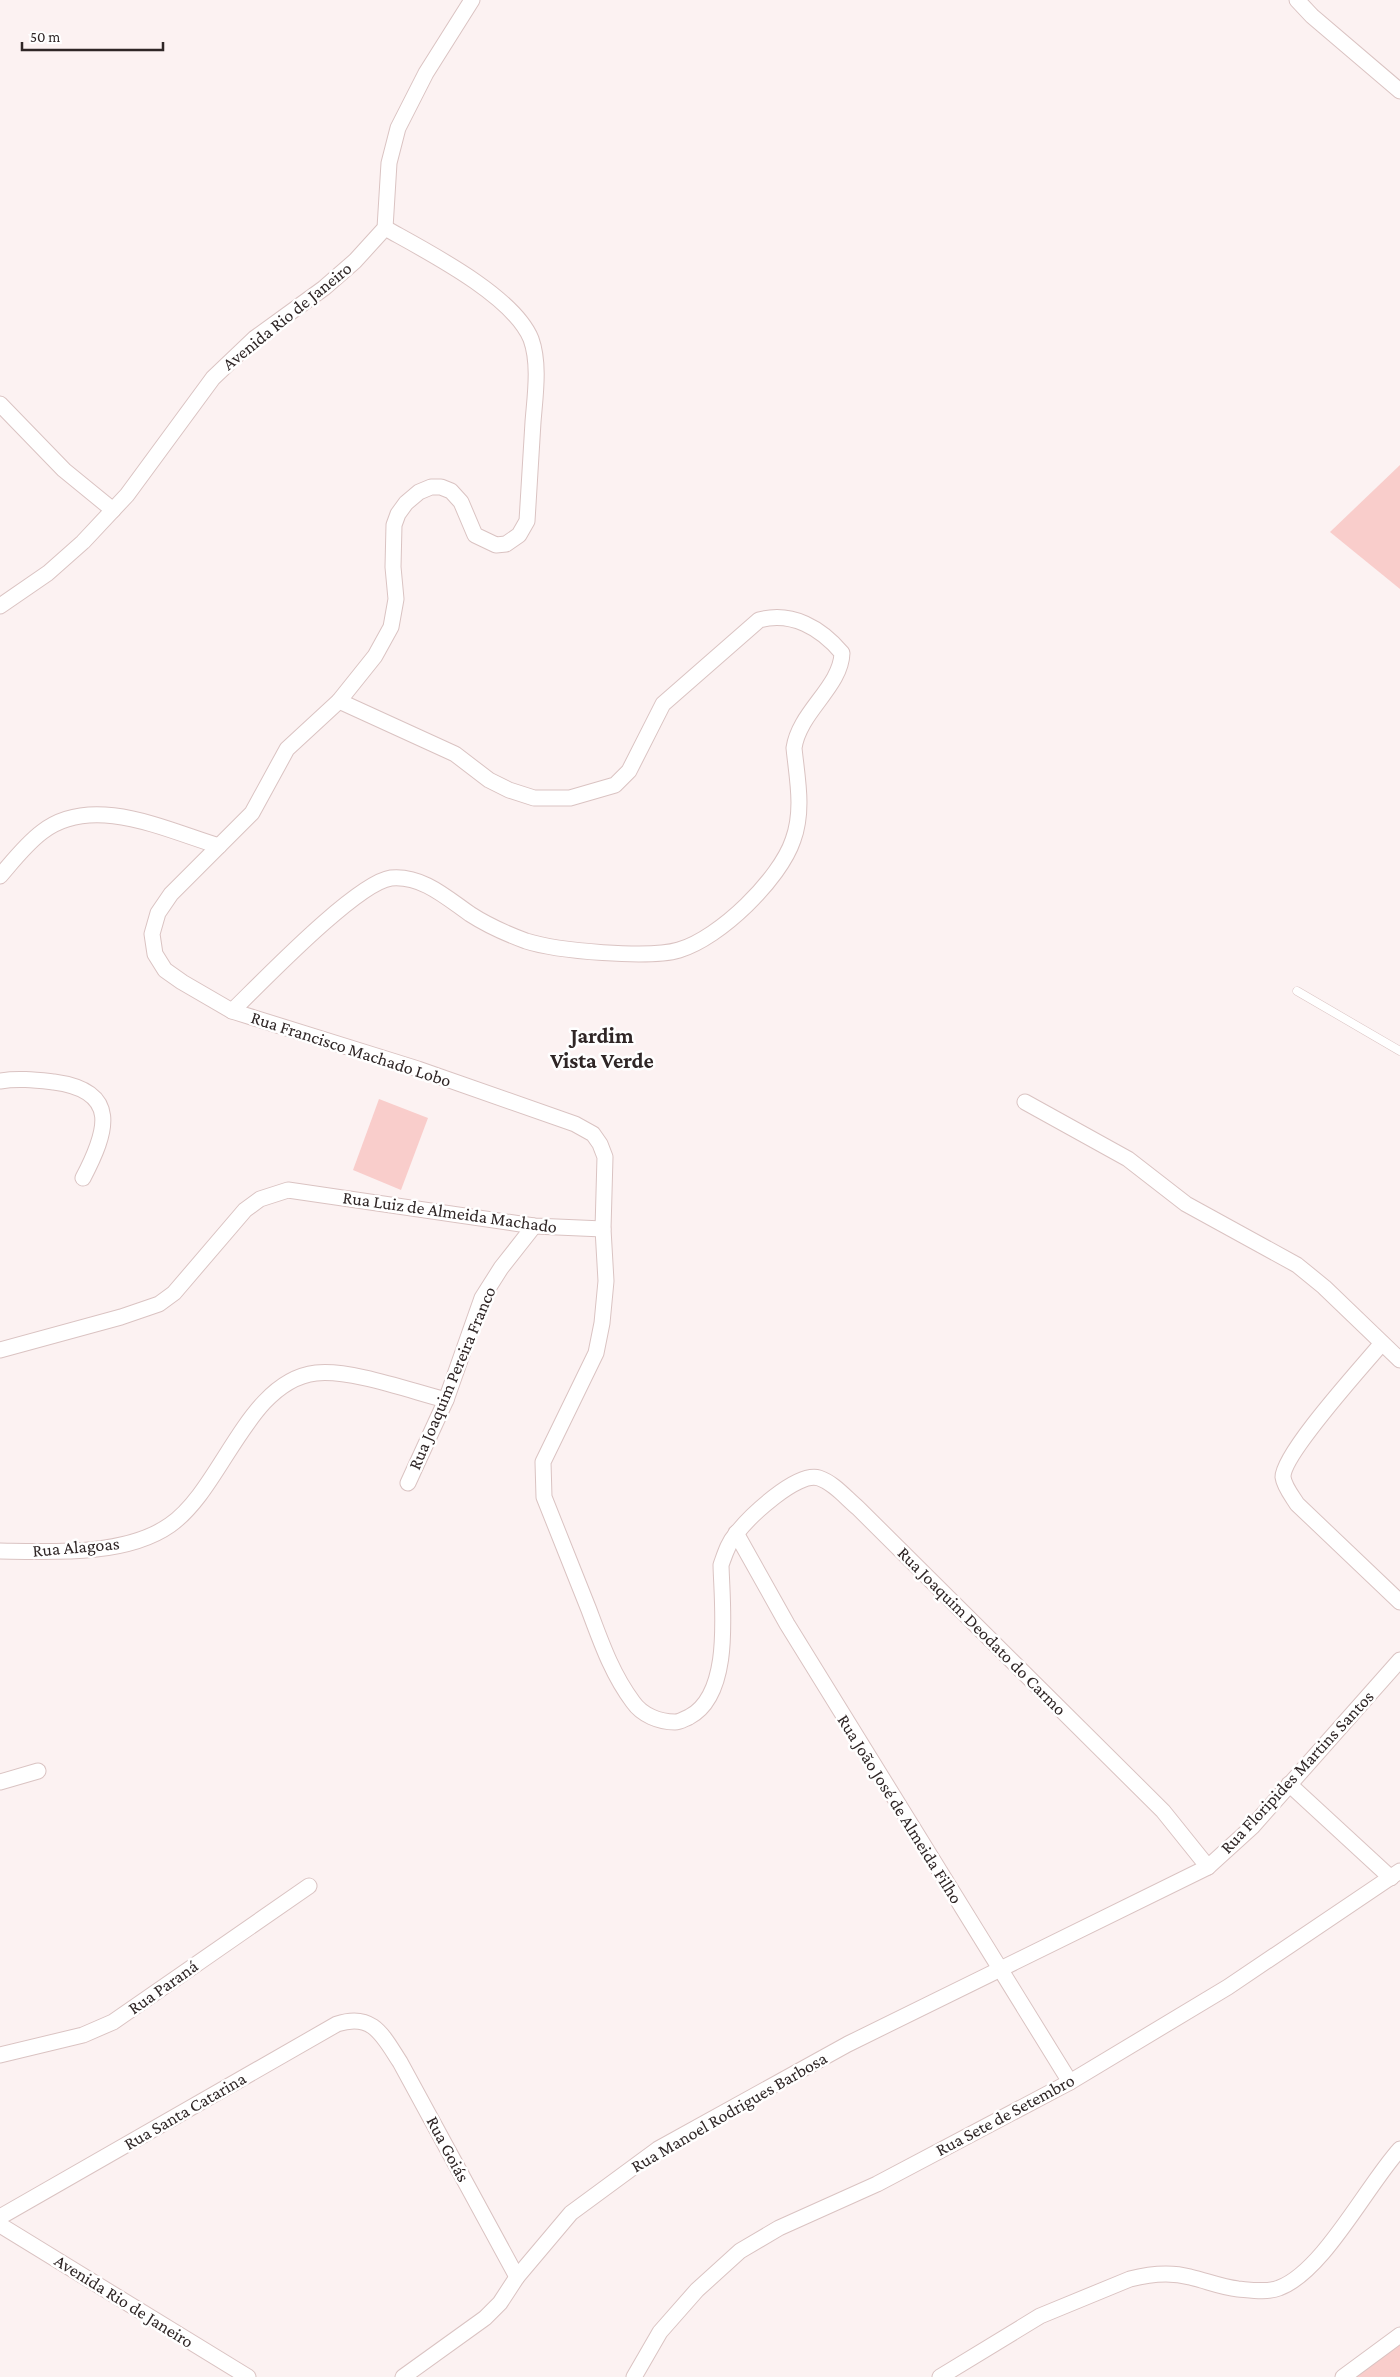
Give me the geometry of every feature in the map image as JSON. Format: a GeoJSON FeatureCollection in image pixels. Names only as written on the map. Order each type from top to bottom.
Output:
{"type":"FeatureCollection","features":[{"type":"Feature","properties":{"kind":"street"},"geometry":{"type":"LineString","coordinates":[[385,228],[389,163],[398,128],[426,74],[472,0]]}},
{"type":"Feature","properties":{"kind":"street"},"geometry":{"type":"LineString","coordinates":[[1297,0],[1312,16],[1400,91]]}},
{"type":"Feature","properties":{"kind":"street","name":"Avenida Rio de Janeiro"},"geometry":{"type":"LineString","coordinates":[[0,606],[48,573],[83,542],[113,510],[127,495],[213,378],[256,338],[324,288],[355,261],[385,228]]}},
{"type":"Feature","properties":{"kind":"street","name":"Rua Francisco Machado Lobo"},"geometry":{"type":"LineString","coordinates":[[385,228],[487,290],[506,306],[520,322],[530,339],[535,355],[535,396],[527,521],[519,535],[506,544],[496,545],[475,535],[461,502],[451,491],[441,487],[431,487],[419,492],[406,503],[398,514],[394,525],[396,599],[391,627],[375,656],[339,702],[287,748],[252,813],[171,894],[158,914],[152,934],[155,954],[165,970],[232,1011],[418,1069],[575,1124],[593,1134],[600,1144],[604,1157],[602,1229]]}},
{"type":"Feature","properties":{"kind":"street"},"geometry":{"type":"LineString","coordinates":[[0,404],[64,470],[113,510]]}},
{"type":"Feature","properties":{"kind":"street"},"geometry":{"type":"LineString","coordinates":[[232,1011],[316,930],[375,883],[392,878],[411,880],[437,890],[471,914],[500,930],[527,941],[609,952],[652,955],[680,950],[706,937],[740,911],[765,886],[783,864],[794,839],[799,811],[794,748],[795,737],[800,726],[836,674],[842,662],[842,653],[830,639],[804,622],[770,617],[759,620],[663,704],[629,771],[615,785],[570,798],[534,798],[510,790],[489,780],[454,754],[339,702]]}},
{"type":"Feature","properties":{"kind":"street"},"geometry":{"type":"LineString","coordinates":[[0,876],[26,846],[44,830],[81,815],[103,814],[120,816],[218,846]]}},
{"type":"Feature","properties":{"kind":"street"},"geometry":{"type":"LineString","coordinates":[[0,1081],[13,1078],[65,1084],[80,1087],[95,1098],[103,1119],[100,1138],[83,1178]]}},
{"type":"Feature","properties":{"kind":"street"},"geometry":{"type":"LineString","coordinates":[[1026,1102],[1128,1159],[1186,1204],[1297,1265],[1324,1287],[1400,1360]]}},
{"type":"Feature","properties":{"kind":"street","name":"Rua Luiz de Almeida Machado"},"geometry":{"type":"LineString","coordinates":[[0,1350],[159,1304],[174,1294],[245,1210],[260,1199],[288,1190],[534,1226],[602,1229]]}},
{"type":"Feature","properties":{"kind":"street","name":"Rua Joaquim Pereira Franco"},"geometry":{"type":"LineString","coordinates":[[408,1483],[446,1400],[482,1298],[501,1268],[534,1226]]}},
{"type":"Feature","properties":{"kind":"street"},"geometry":{"type":"LineString","coordinates":[[602,1229],[606,1281],[601,1330],[596,1353],[543,1462],[544,1497],[612,1669],[634,1703],[647,1715],[663,1722],[679,1722],[696,1713],[707,1700],[718,1677],[722,1627],[722,1565],[726,1550],[736,1533]]}},
{"type":"Feature","properties":{"kind":"street"},"geometry":{"type":"LineString","coordinates":[[1382,1343],[1305,1436],[1289,1461],[1283,1476],[1288,1490],[1297,1504],[1400,1602]]}},
{"type":"Feature","properties":{"kind":"street","name":"Rua Alagoas"},"geometry":{"type":"LineString","coordinates":[[0,1551],[55,1552],[100,1548],[133,1542],[169,1526],[185,1513],[202,1493],[256,1412],[291,1380],[315,1373],[334,1372],[446,1400]]}},
{"type":"Feature","properties":{"kind":"street","name":"Rua Joaquim Deodato do Carmo"},"geometry":{"type":"LineString","coordinates":[[736,1533],[788,1485],[801,1479],[817,1477],[833,1485],[1163,1811],[1208,1867]]}},
{"type":"Feature","properties":{"kind":"street","name":"Rua João José de Almeida Filho"},"geometry":{"type":"LineString","coordinates":[[736,1533],[786,1624],[1070,2082]]}},
{"type":"Feature","properties":{"kind":"street","name":"Rua Floripides Martins Santos"},"geometry":{"type":"LineString","coordinates":[[999,1969],[1208,1867],[1252,1827],[1400,1660]]}},
{"type":"Feature","properties":{"kind":"street"},"geometry":{"type":"LineString","coordinates":[[0,1782],[38,1771]]}},
{"type":"Feature","properties":{"kind":"street"},"geometry":{"type":"LineString","coordinates":[[1289,1784],[1396,1875]]}},
{"type":"Feature","properties":{"kind":"street","name":"Rua Sete de Setembro"},"geometry":{"type":"LineString","coordinates":[[634,2377],[660,2332],[697,2290],[740,2251],[779,2228],[876,2184],[1070,2082],[1228,1987],[1396,1875]]}},
{"type":"Feature","properties":{"kind":"street","name":"Rua Paraná"},"geometry":{"type":"LineString","coordinates":[[0,2055],[83,2035],[113,2022],[309,1886]]}},
{"type":"Feature","properties":{"kind":"street","name":"Rua Manoel Rodrigues Barbosa"},"geometry":{"type":"LineString","coordinates":[[403,2377],[485,2318],[500,2303],[517,2277],[571,2213],[658,2149],[848,2044],[999,1969]]}},
{"type":"Feature","properties":{"kind":"street","name":"Rua Santa Catarina"},"geometry":{"type":"LineString","coordinates":[[0,2217],[337,2024],[348,2020],[361,2021],[373,2025]]}},
{"type":"Feature","properties":{"kind":"street","name":"Rua Goiás"},"geometry":{"type":"LineString","coordinates":[[373,2025],[383,2035],[412,2082],[517,2277]]}},
{"type":"Feature","properties":{"kind":"street"},"geometry":{"type":"LineString","coordinates":[[940,2377],[1040,2316],[1144,2275],[1188,2276],[1220,2286],[1254,2291],[1279,2288],[1304,2273],[1326,2251],[1382,2169],[1400,2149]]}},
{"type":"Feature","properties":{"kind":"street","name":"Avenida Rio de Janeiro"},"geometry":{"type":"LineString","coordinates":[[0,2225],[248,2377]]}},
{"type":"Feature","properties":{"kind":"street"},"geometry":{"type":"LineString","coordinates":[[1343,2377],[1400,2335]]}},
{"type":"Feature","properties":{"kind":"lane"},"geometry":{"type":"LineString","coordinates":[[1297,991],[1400,1051]]}},
{"type":"Feature","properties":{"kind":"shaded area"},"geometry":{"type":"Polygon","coordinates":[[[1400,465],[1400,589],[1330,532],[1400,465]]]}},
{"type":"Feature","properties":{"kind":"shaded area"},"geometry":{"type":"Polygon","coordinates":[[[379,1099],[428,1118],[401,1190],[353,1170],[379,1099]]]}},
{"type":"Feature","properties":{"kind":"shaded area"},"geometry":{"type":"Polygon","coordinates":[[[1400,2335],[1400,2377],[1336,2377],[1400,2335]]]}},
{"type":"Feature","properties":{"kind":"district","name":"Jardim Vista Verde"},"geometry":{"type":"Point","coordinates":[602,1048]}}]}
